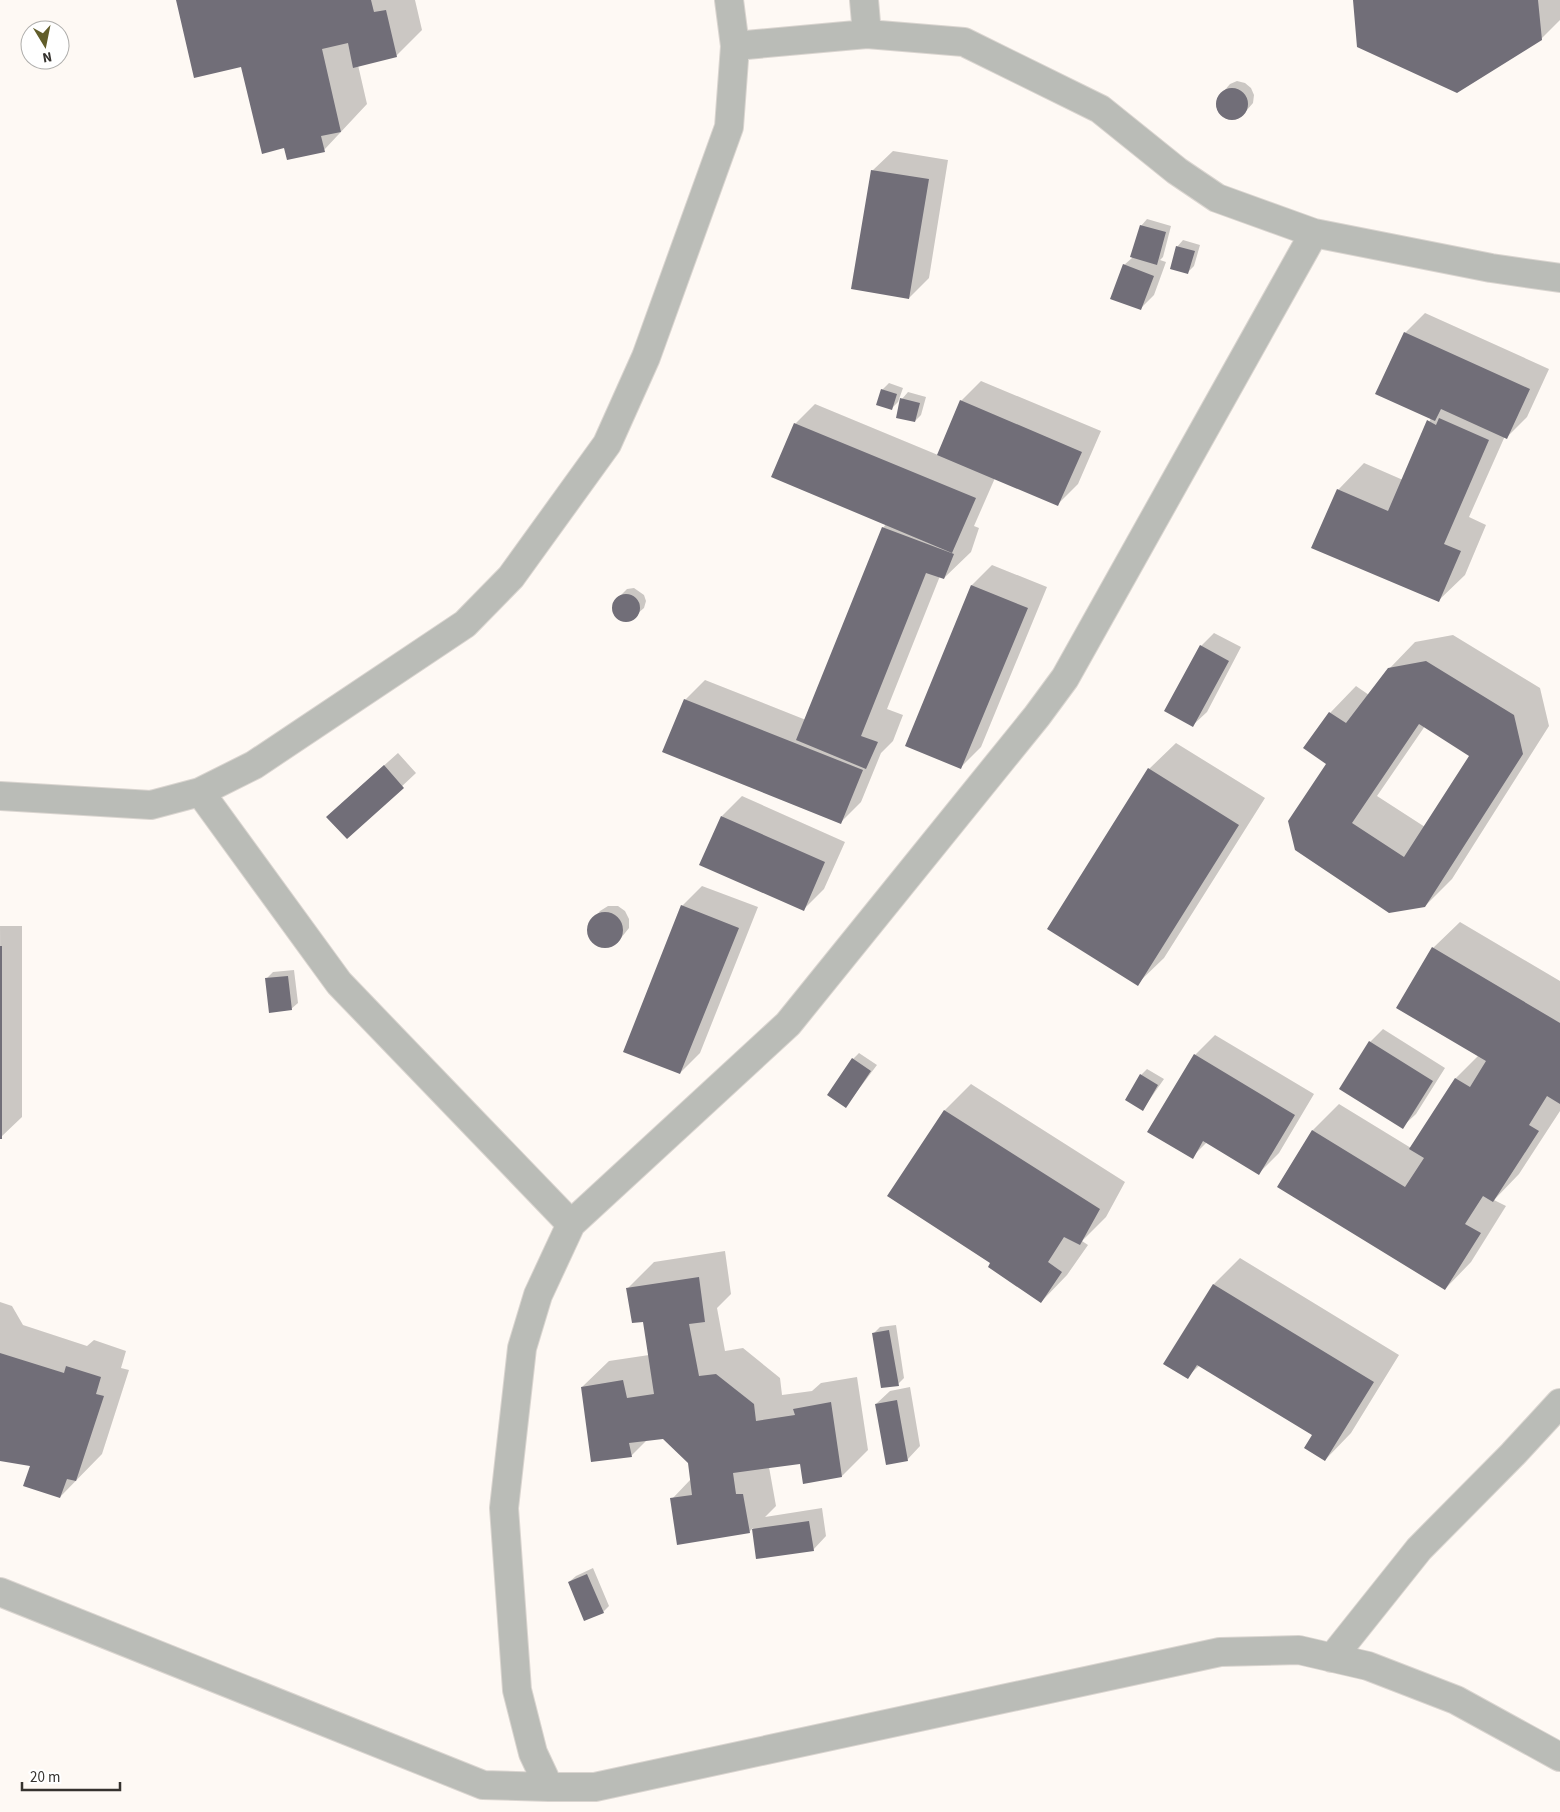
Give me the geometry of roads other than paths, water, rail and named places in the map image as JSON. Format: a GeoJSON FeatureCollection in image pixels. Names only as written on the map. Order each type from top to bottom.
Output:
{"type":"FeatureCollection","features":[{"type":"Feature","properties":{"kind":"street"},"geometry":{"type":"LineString","coordinates":[[0,796],[151,805],[200,792],[254,765],[466,624],[511,578],[607,444],[646,357],[729,127],[735,46],[729,0]]}},
{"type":"Feature","properties":{"kind":"street"},"geometry":{"type":"LineString","coordinates":[[864,0],[868,34]]}},
{"type":"Feature","properties":{"kind":"street"},"geometry":{"type":"LineString","coordinates":[[735,46],[868,34],[964,42],[1100,109],[1178,171],[1217,198],[1314,232],[1491,268],[1560,278]]}},
{"type":"Feature","properties":{"kind":"street"},"geometry":{"type":"LineString","coordinates":[[549,1786],[533,1753],[517,1690],[504,1508],[522,1348],[538,1294],[571,1224],[788,1024],[1037,716],[1065,678],[1314,232]]}},
{"type":"Feature","properties":{"kind":"street"},"geometry":{"type":"LineString","coordinates":[[200,792],[339,983],[571,1224]]}},
{"type":"Feature","properties":{"kind":"street"},"geometry":{"type":"LineString","coordinates":[[1332,1658],[1419,1549],[1513,1454],[1560,1403]]}},
{"type":"Feature","properties":{"kind":"street"},"geometry":{"type":"LineString","coordinates":[[0,1592],[483,1785],[594,1787],[1220,1652],[1299,1650],[1368,1666],[1456,1700],[1560,1757]]}}]}
